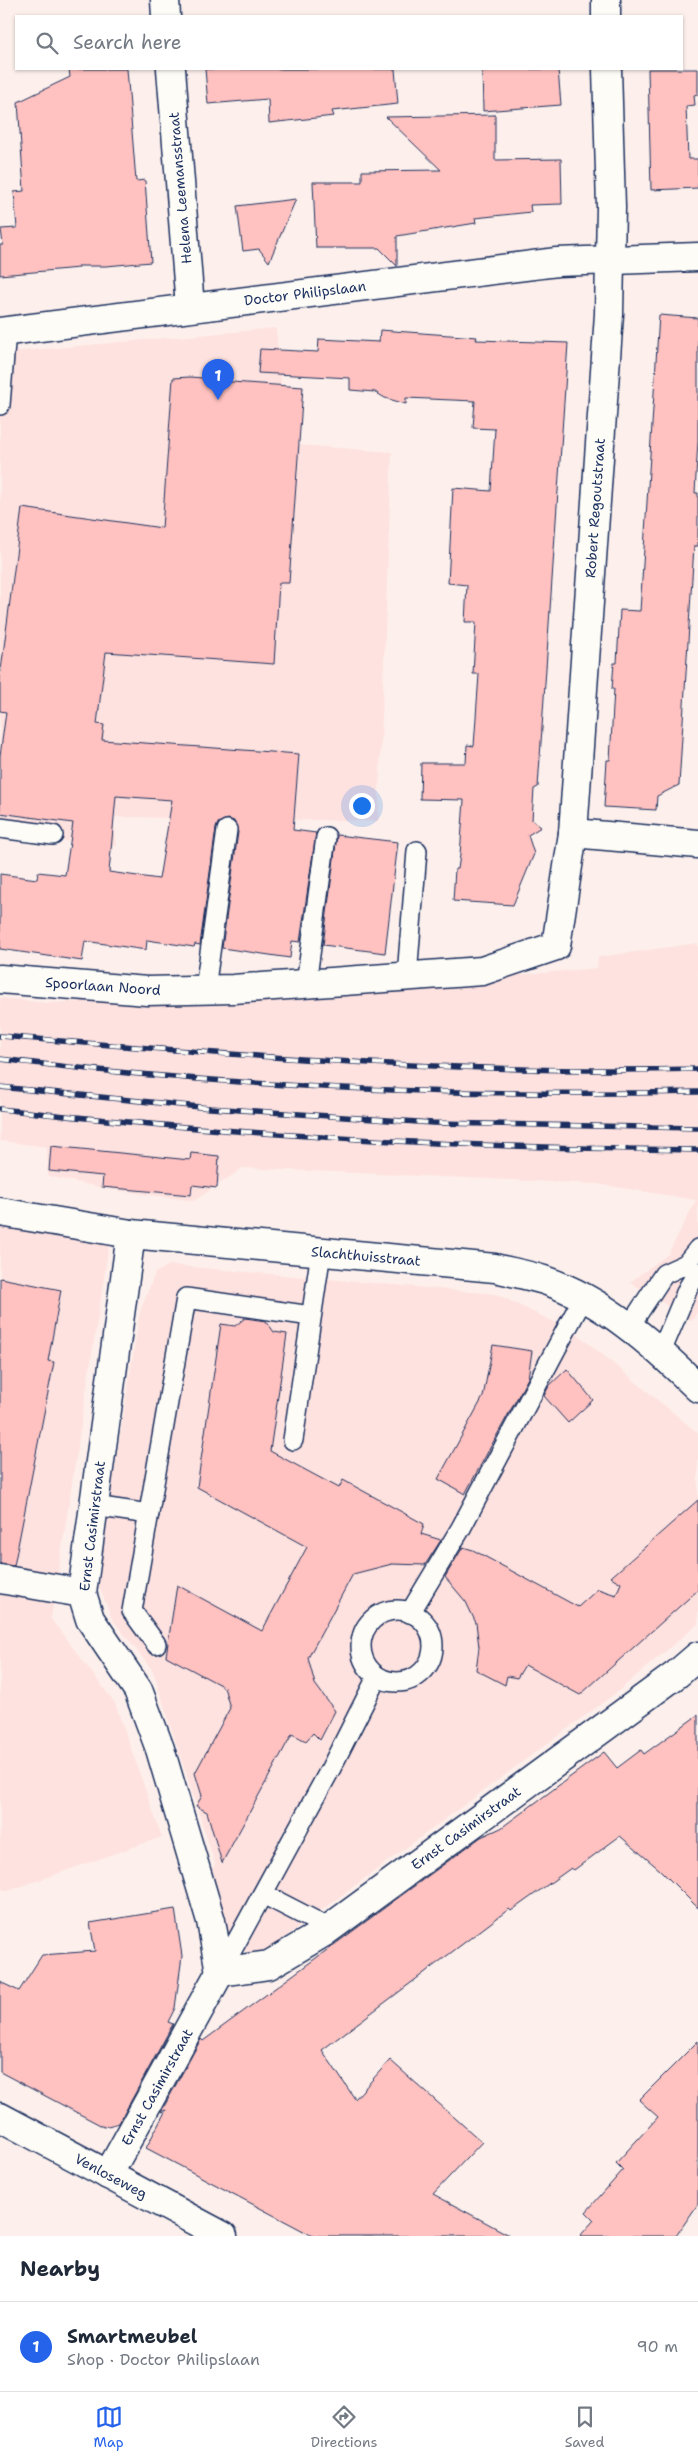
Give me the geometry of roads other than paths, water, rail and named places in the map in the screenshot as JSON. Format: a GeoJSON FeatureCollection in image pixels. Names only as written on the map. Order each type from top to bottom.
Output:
{"type":"FeatureCollection","features":[{"type":"Feature","properties":{"kind":"street"},"geometry":{"type":"LineString","coordinates":[[165,0],[166,15]]}},
{"type":"Feature","properties":{"kind":"street"},"geometry":{"type":"LineString","coordinates":[[606,0],[606,15]]}},
{"type":"Feature","properties":{"kind":"street","name":"Helena Leemansstraat"},"geometry":{"type":"LineString","coordinates":[[170,70],[190,307]]}},
{"type":"Feature","properties":{"kind":"street","name":"Robert Regoutstraat"},"geometry":{"type":"LineString","coordinates":[[556,946],[573,833],[608,323],[610,260],[608,70]]}},
{"type":"Feature","properties":{"kind":"street","name":"Doctor Philipslaan"},"geometry":{"type":"LineString","coordinates":[[3,332],[557,262],[698,257]]}},
{"type":"Feature","properties":{"kind":"street"},"geometry":{"type":"LineString","coordinates":[[573,833],[698,844]]}},
{"type":"Feature","properties":{"kind":"street","name":"Spoorlaan Noord"},"geometry":{"type":"LineString","coordinates":[[0,979],[147,991],[306,984],[482,971],[556,946]]}},
{"type":"Feature","properties":{"kind":"street","name":"Slachthuisstraat"},"geometry":{"type":"LineString","coordinates":[[0,1212],[131,1234],[495,1268],[544,1280],[583,1298],[630,1327],[661,1352],[698,1388]]}},
{"type":"Feature","properties":{"kind":"street","name":"Ernst Casimirstraat"},"geometry":{"type":"LineString","coordinates":[[108,2175],[220,1972],[211,1920],[160,1749],[138,1690],[90,1619],[82,1593],[131,1234]]}},
{"type":"Feature","properties":{"kind":"street"},"geometry":{"type":"LineString","coordinates":[[0,1579],[82,1593]]}},
{"type":"Feature","properties":{"kind":"street","name":"Ernst Casimirstraat"},"geometry":{"type":"LineString","coordinates":[[220,1972],[269,1965],[329,1928],[677,1674],[698,1656]]}},
{"type":"Feature","properties":{"kind":"street","name":"Venloseweg"},"geometry":{"type":"LineString","coordinates":[[0,2117],[223,2236]]}},
{"type":"Feature","properties":{"kind":"lane"},"geometry":{"type":"LineString","coordinates":[[0,405],[3,332]]}},
{"type":"Feature","properties":{"kind":"lane"},"geometry":{"type":"LineString","coordinates":[[0,828],[53,835]]}},
{"type":"Feature","properties":{"kind":"lane"},"geometry":{"type":"LineString","coordinates":[[205,989],[227,830]]}},
{"type":"Feature","properties":{"kind":"lane"},"geometry":{"type":"LineString","coordinates":[[306,984],[326,837]]}},
{"type":"Feature","properties":{"kind":"lane"},"geometry":{"type":"LineString","coordinates":[[407,976],[417,851]]}},
{"type":"Feature","properties":{"kind":"lane"},"geometry":{"type":"LineString","coordinates":[[630,1327],[664,1274],[686,1264],[698,1249]]}},
{"type":"Feature","properties":{"kind":"lane"},"geometry":{"type":"LineString","coordinates":[[293,1440],[321,1252]]}},
{"type":"Feature","properties":{"kind":"lane"},"geometry":{"type":"LineString","coordinates":[[661,1352],[688,1288],[698,1272]]}},
{"type":"Feature","properties":{"kind":"lane"},"geometry":{"type":"LineString","coordinates":[[156,1644],[132,1612],[186,1298],[311,1316]]}},
{"type":"Feature","properties":{"kind":"lane"},"geometry":{"type":"LineString","coordinates":[[410,1613],[461,1528],[583,1298]]}},
{"type":"Feature","properties":{"kind":"lane"},"geometry":{"type":"LineString","coordinates":[[94,1506],[149,1514]]}},
{"type":"Feature","properties":{"kind":"lane"},"geometry":{"type":"LineString","coordinates":[[401,1610],[422,1620],[430,1630],[433,1642],[429,1665],[421,1674],[411,1680],[400,1683],[387,1682],[377,1677],[362,1658],[360,1646],[368,1624],[377,1616],[388,1611],[401,1610]]}},
{"type":"Feature","properties":{"kind":"lane"},"geometry":{"type":"LineString","coordinates":[[220,1972],[331,1768],[377,1677]]}},
{"type":"Feature","properties":{"kind":"lane"},"geometry":{"type":"LineString","coordinates":[[263,1894],[329,1928]]}},
{"type":"Feature","properties":{"kind":"railway"},"geometry":{"type":"LineString","coordinates":[[0,1036],[349,1062],[523,1069],[698,1069]]}},
{"type":"Feature","properties":{"kind":"railway"},"geometry":{"type":"LineString","coordinates":[[0,1059],[87,1069],[261,1084],[523,1093],[698,1092]]}},
{"type":"Feature","properties":{"kind":"railway"},"geometry":{"type":"LineString","coordinates":[[0,1087],[210,1108],[433,1123],[698,1128]]}},
{"type":"Feature","properties":{"kind":"railway"},"geometry":{"type":"LineString","coordinates":[[0,1109],[261,1133],[435,1143],[698,1150]]}},
{"type":"Feature","properties":{"kind":"place","name":"Smartmeubel"},"geometry":{"type":"Point","coordinates":[218,400]}}]}
